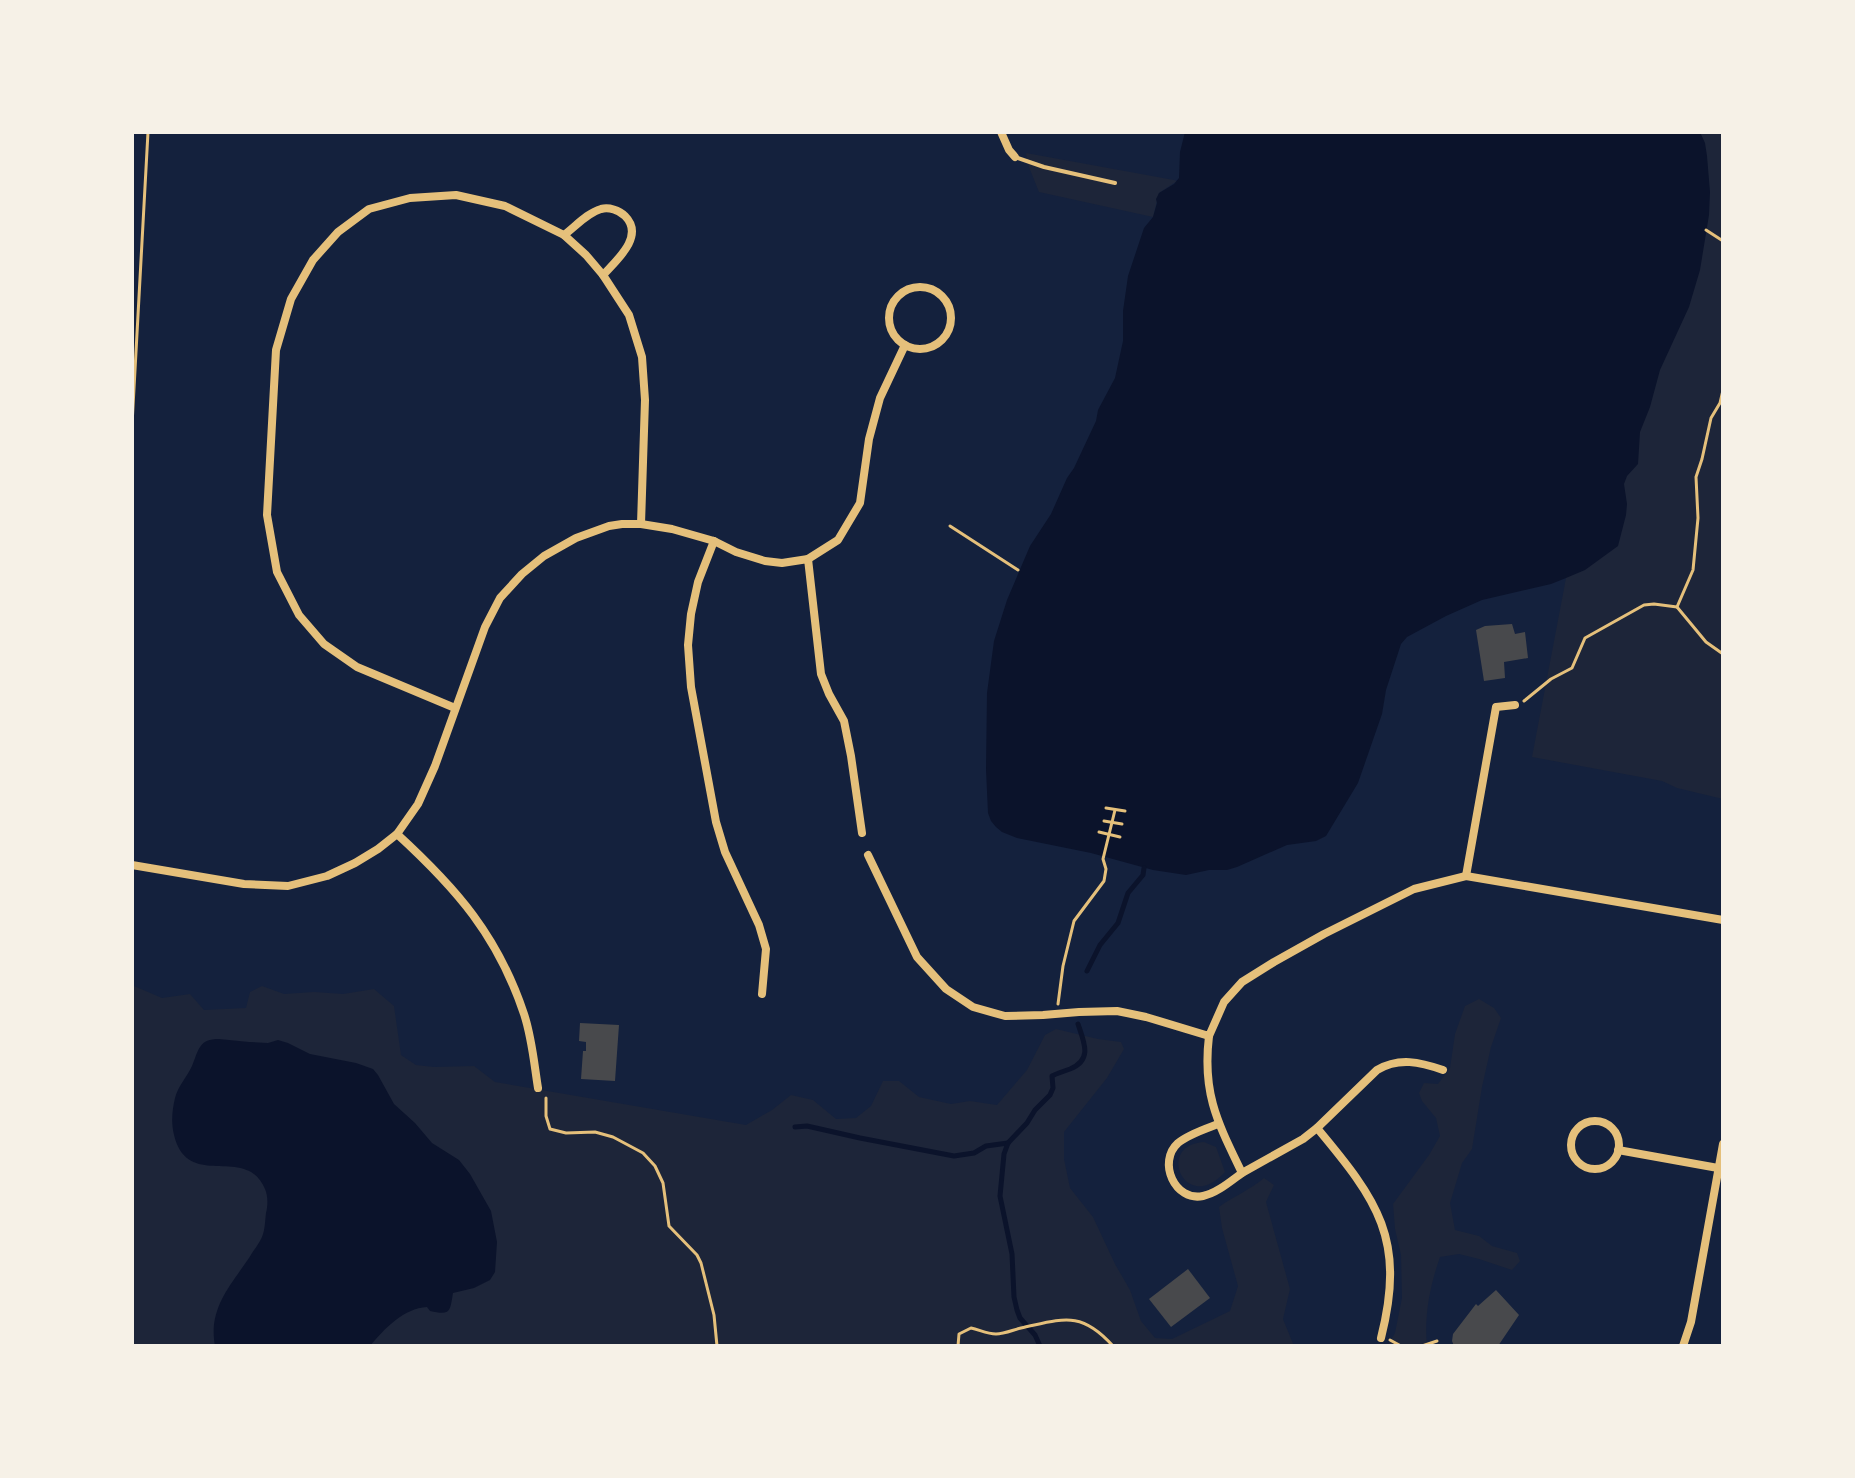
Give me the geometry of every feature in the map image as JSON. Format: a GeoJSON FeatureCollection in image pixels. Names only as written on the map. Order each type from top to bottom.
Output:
{"type":"FeatureCollection","features":[{"type":"Feature","properties":{"kind":"street"},"geometry":{"type":"LineString","coordinates":[[1001,132],[1015,157]]}},
{"type":"Feature","properties":{"kind":"street"},"geometry":{"type":"LineString","coordinates":[[455,708],[357,667],[324,644],[299,615],[277,572],[267,515],[276,350],[291,299],[313,260],[338,232],[369,209],[410,198],[456,195],[505,206],[564,235],[586,255],[629,315],[642,357],[645,400],[641,524]]}},
{"type":"Feature","properties":{"kind":"street"},"geometry":{"type":"LineString","coordinates":[[564,235],[597,210],[617,210],[625,216],[632,233],[630,243],[603,275]]}},
{"type":"Feature","properties":{"kind":"street"},"geometry":{"type":"LineString","coordinates":[[924,286],[935,290],[945,298],[950,309],[951,321],[947,333],[939,343],[928,348],[916,349],[905,345],[895,337],[890,326],[889,314],[893,302],[912,287],[924,286]]}},
{"type":"Feature","properties":{"kind":"street"},"geometry":{"type":"LineString","coordinates":[[132,865],[244,884],[288,886],[327,876],[355,863],[397,834],[418,804],[435,766],[485,627],[500,598],[544,556],[576,538],[609,526],[641,524],[672,529],[765,561],[782,563],[808,559],[838,540],[860,503],[869,439],[880,398],[905,345]]}},
{"type":"Feature","properties":{"kind":"street"},"geometry":{"type":"LineString","coordinates":[[714,541],[698,582],[691,614],[688,645],[691,687],[716,822],[725,852],[753,911],[766,949],[762,994]]}},
{"type":"Feature","properties":{"kind":"street"},"geometry":{"type":"LineString","coordinates":[[808,559],[821,674],[844,721],[862,833]]}},
{"type":"Feature","properties":{"kind":"street"},"geometry":{"type":"LineString","coordinates":[[1466,876],[1496,707],[1515,705]]}},
{"type":"Feature","properties":{"kind":"street"},"geometry":{"type":"LineString","coordinates":[[397,834],[464,901],[490,938],[524,1016],[538,1086]]}},
{"type":"Feature","properties":{"kind":"street"},"geometry":{"type":"LineString","coordinates":[[868,855],[917,957],[946,989],[973,1007],[1005,1016],[1117,1011],[1209,1036]]}},
{"type":"Feature","properties":{"kind":"street"},"geometry":{"type":"LineString","coordinates":[[1242,1173],[1218,1124],[1208,1084],[1206,1060],[1209,1036],[1224,1002],[1242,982],[1324,934],[1414,889],[1466,876],[1723,920]]}},
{"type":"Feature","properties":{"kind":"street"},"geometry":{"type":"LineString","coordinates":[[1218,1124],[1188,1136],[1171,1151],[1168,1161],[1170,1175],[1184,1193],[1204,1196],[1303,1139],[1385,1065],[1410,1061],[1443,1070]]}},
{"type":"Feature","properties":{"kind":"street"},"geometry":{"type":"LineString","coordinates":[[1599,1121],[1614,1132],[1618,1150],[1608,1165],[1590,1168],[1581,1165],[1575,1158],[1571,1140],[1581,1125],[1599,1121]]}},
{"type":"Feature","properties":{"kind":"street"},"geometry":{"type":"LineString","coordinates":[[1317,1128],[1363,1186],[1385,1230],[1391,1274],[1381,1338]]}},
{"type":"Feature","properties":{"kind":"street"},"geometry":{"type":"LineString","coordinates":[[1683,1346],[1718,1195],[1718,1168],[1723,1147]]}},
{"type":"Feature","properties":{"kind":"street"},"geometry":{"type":"LineString","coordinates":[[1618,1150],[1718,1168]]}},
{"type":"Feature","properties":{"kind":"lane"},"geometry":{"type":"LineString","coordinates":[[1015,157],[1115,183]]}},
{"type":"Feature","properties":{"kind":"path"},"geometry":{"type":"LineString","coordinates":[[132,425],[148,132]]}},
{"type":"Feature","properties":{"kind":"path"},"geometry":{"type":"LineString","coordinates":[[1706,230],[1723,241]]}},
{"type":"Feature","properties":{"kind":"path"},"geometry":{"type":"LineString","coordinates":[[1677,607],[1693,570],[1698,518],[1696,477],[1711,418],[1723,390]]}},
{"type":"Feature","properties":{"kind":"path"},"geometry":{"type":"LineString","coordinates":[[950,526],[1018,570]]}},
{"type":"Feature","properties":{"kind":"path"},"geometry":{"type":"LineString","coordinates":[[1515,705],[1572,668],[1585,638],[1644,605],[1677,607],[1706,642],[1723,654]]}},
{"type":"Feature","properties":{"kind":"path"},"geometry":{"type":"LineString","coordinates":[[1106,808],[1125,811]]}},
{"type":"Feature","properties":{"kind":"path"},"geometry":{"type":"LineString","coordinates":[[1057,1014],[1071,930],[1074,921],[1104,881],[1106,869],[1103,859],[1115,810]]}},
{"type":"Feature","properties":{"kind":"path"},"geometry":{"type":"LineString","coordinates":[[1104,821],[1122,824]]}},
{"type":"Feature","properties":{"kind":"path"},"geometry":{"type":"LineString","coordinates":[[1099,832],[1120,837]]}},
{"type":"Feature","properties":{"kind":"path"},"geometry":{"type":"LineString","coordinates":[[538,1086],[546,1087],[546,1116],[550,1129],[566,1133],[595,1132],[613,1137],[643,1153],[655,1166],[663,1183],[669,1226],[701,1263],[714,1315],[717,1346]]}},
{"type":"Feature","properties":{"kind":"path"},"geometry":{"type":"LineString","coordinates":[[958,1346],[959,1334],[971,1328],[997,1334],[1061,1319],[1079,1320],[1104,1336],[1113,1346]]}},
{"type":"Feature","properties":{"kind":"path"},"geometry":{"type":"LineString","coordinates":[[1422,1346],[1437,1341]]}},
{"type":"Feature","properties":{"kind":"shaded area"},"geometry":{"type":"Polygon","coordinates":[[[1185,132],[1700,132],[1705,143],[1710,192],[1700,270],[1689,307],[1660,370],[1640,432],[1638,464],[1624,484],[1626,515],[1618,546],[1585,570],[1551,584],[1482,600],[1407,637],[1401,644],[1386,690],[1382,714],[1358,783],[1326,836],[1316,841],[1287,845],[1227,870],[1186,875],[1153,870],[1002,832],[988,813],[986,770],[987,693],[994,641],[1030,546],[1051,514],[1115,378],[1123,341],[1128,276],[1144,228],[1153,217],[1159,193],[1179,178],[1185,132]]]}},
{"type":"Feature","properties":{"kind":"shaded area"},"geometry":{"type":"Polygon","coordinates":[[[1649,132],[1723,132],[1723,799],[1677,788],[1662,781],[1532,757],[1649,132]]]}},
{"type":"Feature","properties":{"kind":"shaded area"},"geometry":{"type":"Polygon","coordinates":[[[1026,153],[1177,181],[1159,193],[1153,217],[1039,192],[1026,153]]]}},
{"type":"Feature","properties":{"kind":"shaded area"},"geometry":{"type":"Polygon","coordinates":[[[132,982],[134,986],[162,998],[190,994],[204,1010],[246,1008],[250,992],[262,986],[284,994],[343,994],[374,989],[394,1006],[401,1055],[416,1065],[474,1066],[495,1082],[746,1125],[791,1095],[813,1100],[836,1119],[856,1118],[871,1106],[883,1081],[899,1081],[919,1097],[951,1104],[970,1101],[997,1105],[1027,1070],[1045,1035],[1056,1029],[1121,1042],[1124,1049],[1107,1078],[1064,1132],[1064,1159],[1070,1188],[1093,1217],[1130,1290],[1141,1321],[1155,1338],[1172,1339],[1230,1311],[1238,1286],[1219,1207],[1264,1178],[1274,1185],[1266,1202],[1290,1289],[1283,1319],[1294,1346],[132,1346],[132,982]]]}},
{"type":"Feature","properties":{"kind":"shaded area"},"geometry":{"type":"Polygon","coordinates":[[[1479,999],[1494,1008],[1501,1018],[1482,1087],[1472,1149],[1462,1163],[1450,1203],[1455,1230],[1479,1236],[1492,1246],[1517,1253],[1520,1261],[1512,1270],[1459,1254],[1440,1257],[1429,1301],[1427,1346],[1383,1346],[1388,1345],[1395,1333],[1402,1298],[1401,1255],[1393,1204],[1440,1136],[1436,1118],[1419,1093],[1424,1083],[1438,1084],[1450,1068],[1455,1034],[1465,1006],[1479,999]]]}},
{"type":"Feature","properties":{"kind":"shaded area"},"geometry":{"type":"Polygon","coordinates":[[[278,1040],[310,1054],[373,1069],[394,1104],[432,1143],[459,1160],[491,1211],[497,1242],[495,1272],[490,1280],[453,1293],[446,1312],[430,1311],[427,1307],[410,1311],[388,1326],[370,1346],[215,1346],[218,1309],[228,1288],[262,1237],[267,1204],[265,1189],[256,1176],[245,1169],[191,1161],[181,1152],[174,1135],[173,1112],[178,1089],[201,1046],[207,1041],[268,1043],[278,1040]]]}},
{"type":"Feature","properties":{"kind":"shaded area"},"geometry":{"type":"Polygon","coordinates":[[[1204,1142],[1216,1147],[1225,1172],[1211,1183],[1198,1186],[1188,1183],[1181,1175],[1178,1164],[1181,1154],[1189,1146],[1204,1142]]]}},
{"type":"Feature","properties":{"kind":"building"},"geometry":{"type":"Polygon","coordinates":[[[1512,624],[1515,634],[1525,632],[1528,658],[1504,662],[1505,678],[1484,681],[1476,630],[1485,626],[1512,624]]]}},
{"type":"Feature","properties":{"kind":"building"},"geometry":{"type":"Polygon","coordinates":[[[580,1023],[619,1025],[615,1081],[581,1079],[586,1042],[579,1041],[580,1023]]]}},
{"type":"Feature","properties":{"kind":"building"},"geometry":{"type":"Polygon","coordinates":[[[1188,1269],[1210,1298],[1171,1327],[1149,1299],[1188,1269]]]}},
{"type":"Feature","properties":{"kind":"building"},"geometry":{"type":"Polygon","coordinates":[[[1496,1290],[1519,1315],[1498,1346],[1454,1346],[1453,1334],[1476,1304],[1478,1306],[1496,1290]]]}},
{"type":"Feature","properties":{"kind":"waterway"},"geometry":{"type":"LineString","coordinates":[[1087,971],[1100,945],[1118,923],[1128,893],[1143,875],[1144,868]]}},
{"type":"Feature","properties":{"kind":"waterway"},"geometry":{"type":"LineString","coordinates":[[1040,1346],[1020,1318],[1014,1297],[1012,1254],[1000,1196],[1004,1154],[1008,1143],[1050,1095],[1052,1076],[1082,1061],[1085,1050],[1078,1024]]}},
{"type":"Feature","properties":{"kind":"waterway"},"geometry":{"type":"LineString","coordinates":[[795,1127],[807,1126],[954,1156],[1008,1143]]}}]}
